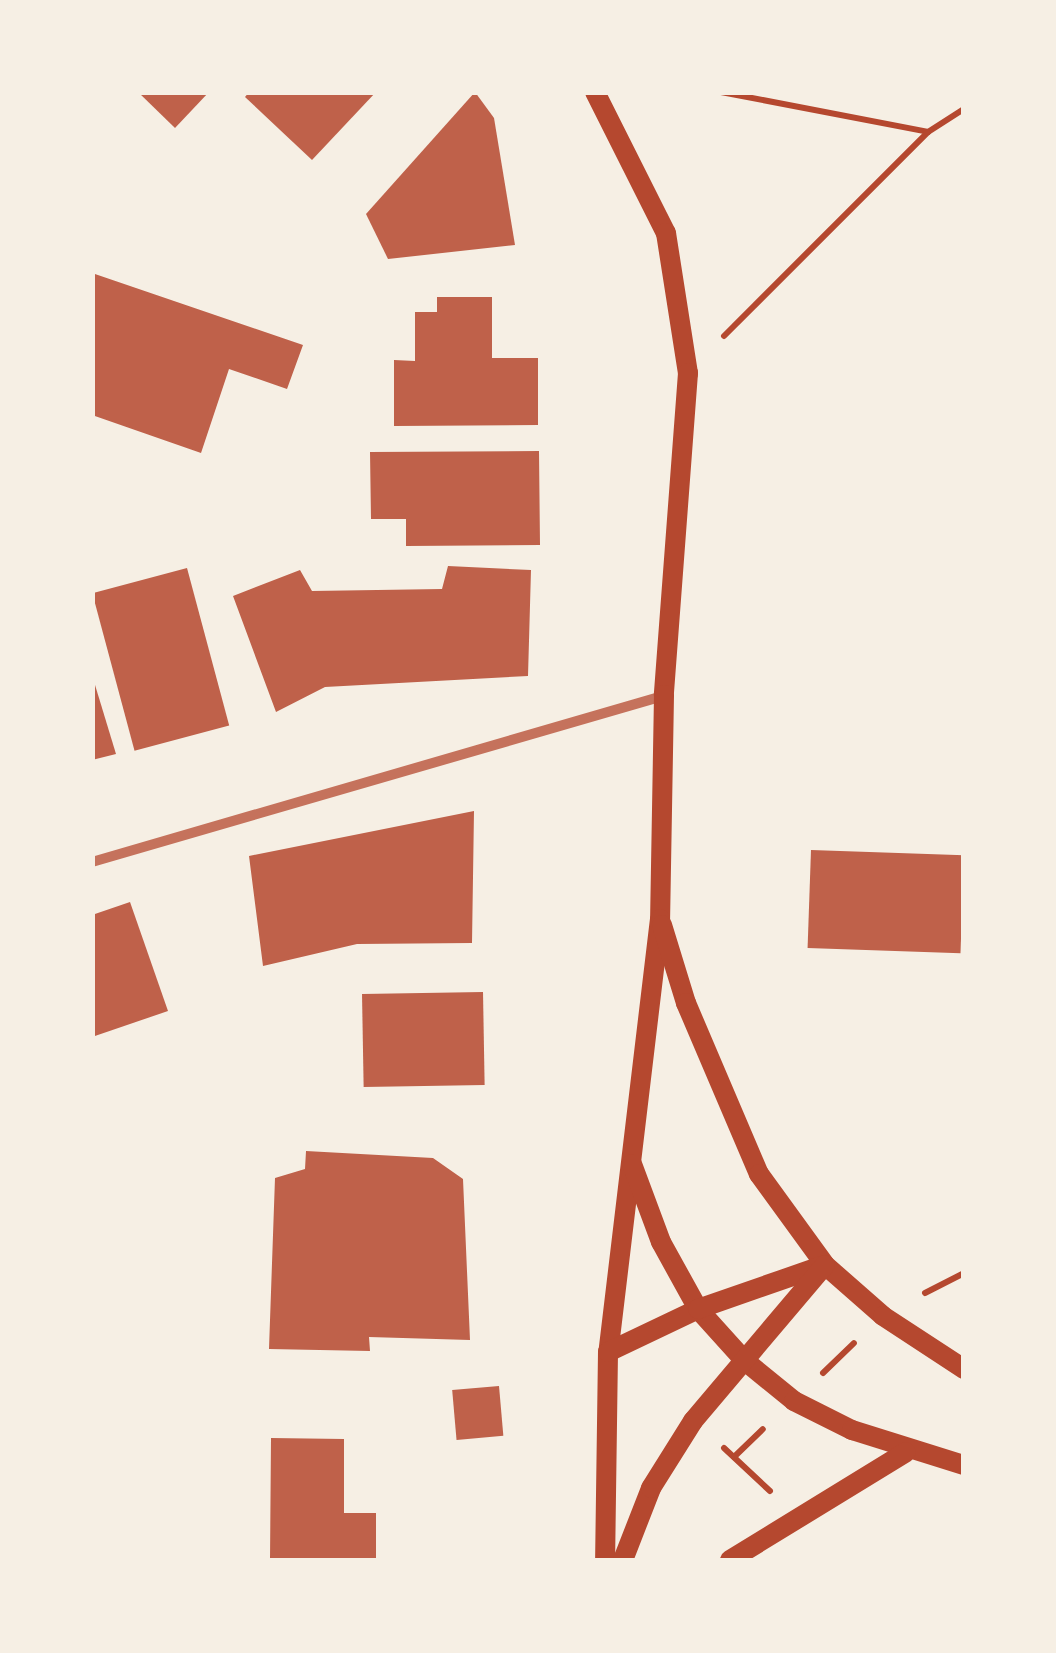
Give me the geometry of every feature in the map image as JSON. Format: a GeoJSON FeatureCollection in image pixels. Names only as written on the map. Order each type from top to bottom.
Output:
{"type":"FeatureCollection","features":[{"type":"Feature","properties":{"kind":"main road"},"geometry":{"type":"LineString","coordinates":[[595,92],[666,233],[688,373],[664,695],[660,919],[608,1352],[604,1560]]}},
{"type":"Feature","properties":{"kind":"main road"},"geometry":{"type":"LineString","coordinates":[[660,919],[686,1003],[759,1174],[825,1265],[883,1316],[964,1369]]}},
{"type":"Feature","properties":{"kind":"main road"},"geometry":{"type":"LineString","coordinates":[[630,1158],[661,1242],[698,1310],[745,1361],[794,1401],[906,1452],[964,1465]]}},
{"type":"Feature","properties":{"kind":"main road"},"geometry":{"type":"LineString","coordinates":[[608,1352],[698,1310],[825,1265]]}},
{"type":"Feature","properties":{"kind":"main road"},"geometry":{"type":"LineString","coordinates":[[623,1560],[651,1488],[693,1421],[825,1265]]}},
{"type":"Feature","properties":{"kind":"main road"},"geometry":{"type":"LineString","coordinates":[[730,1560],[906,1452]]}},
{"type":"Feature","properties":{"kind":"street"},"geometry":{"type":"LineString","coordinates":[[92,862],[664,695]]}},
{"type":"Feature","properties":{"kind":"path"},"geometry":{"type":"LineString","coordinates":[[722,92],[928,132]]}},
{"type":"Feature","properties":{"kind":"path"},"geometry":{"type":"LineString","coordinates":[[688,373],[928,132],[964,109]]}},
{"type":"Feature","properties":{"kind":"path"},"geometry":{"type":"LineString","coordinates":[[734,1457],[883,1316],[964,1273]]}},
{"type":"Feature","properties":{"kind":"building"},"geometry":{"type":"Polygon","coordinates":[[[138,92],[209,92],[175,128],[138,92]]]}},
{"type":"Feature","properties":{"kind":"building"},"geometry":{"type":"Polygon","coordinates":[[[249,92],[376,92],[312,160],[245,97],[249,92]]]}},
{"type":"Feature","properties":{"kind":"building"},"geometry":{"type":"Polygon","coordinates":[[[475,92],[494,118],[515,245],[388,259],[366,214],[475,92]]]}},
{"type":"Feature","properties":{"kind":"building"},"geometry":{"type":"Polygon","coordinates":[[[92,273],[303,345],[287,389],[229,369],[201,453],[92,415],[92,273]]]}},
{"type":"Feature","properties":{"kind":"building"},"geometry":{"type":"Polygon","coordinates":[[[437,297],[492,297],[492,358],[538,358],[538,425],[394,426],[394,360],[415,361],[415,312],[437,312],[437,297]]]}},
{"type":"Feature","properties":{"kind":"building"},"geometry":{"type":"Polygon","coordinates":[[[539,451],[540,545],[406,546],[406,519],[371,519],[370,452],[539,451]]]}},
{"type":"Feature","properties":{"kind":"building"},"geometry":{"type":"Polygon","coordinates":[[[448,566],[531,570],[528,676],[325,687],[276,712],[233,596],[300,570],[312,591],[442,589],[448,566]]]}},
{"type":"Feature","properties":{"kind":"building"},"geometry":{"type":"Polygon","coordinates":[[[187,568],[229,725],[135,751],[92,593],[187,568]]]}},
{"type":"Feature","properties":{"kind":"building"},"geometry":{"type":"Polygon","coordinates":[[[92,675],[116,754],[92,760],[92,675]]]}},
{"type":"Feature","properties":{"kind":"building"},"geometry":{"type":"Polygon","coordinates":[[[474,811],[472,943],[357,944],[263,966],[249,856],[474,811]]]}},
{"type":"Feature","properties":{"kind":"building"},"geometry":{"type":"Polygon","coordinates":[[[811,850],[964,855],[960,953],[808,948],[811,850]]]}},
{"type":"Feature","properties":{"kind":"building"},"geometry":{"type":"Polygon","coordinates":[[[130,902],[168,1011],[92,1037],[92,915],[130,902]]]}},
{"type":"Feature","properties":{"kind":"building"},"geometry":{"type":"Polygon","coordinates":[[[483,992],[485,1085],[364,1087],[362,994],[483,992]]]}},
{"type":"Feature","properties":{"kind":"building"},"geometry":{"type":"Polygon","coordinates":[[[306,1151],[433,1158],[463,1179],[470,1340],[369,1337],[370,1351],[269,1349],[275,1178],[305,1169],[306,1151]]]}},
{"type":"Feature","properties":{"kind":"building"},"geometry":{"type":"Polygon","coordinates":[[[499,1386],[503,1436],[457,1440],[452,1390],[499,1386]]]}},
{"type":"Feature","properties":{"kind":"building"},"geometry":{"type":"Polygon","coordinates":[[[271,1438],[344,1439],[344,1513],[376,1513],[376,1560],[270,1560],[271,1438]]]}}]}
